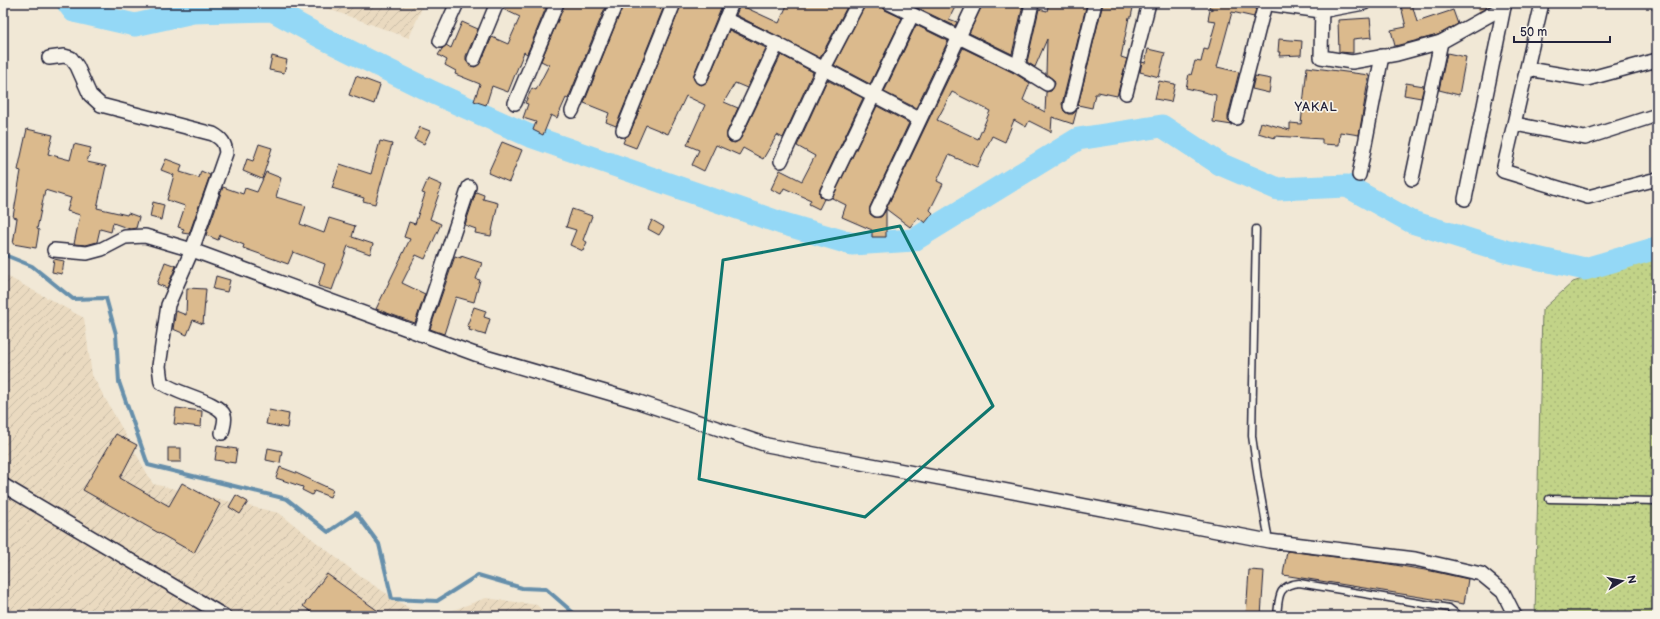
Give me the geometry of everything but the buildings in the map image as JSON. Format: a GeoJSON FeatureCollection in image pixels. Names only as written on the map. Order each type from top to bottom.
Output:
{"type":"FeatureCollection","features":[{"type":"Feature","properties":{"kind":"street"},"geometry":{"type":"LineString","coordinates":[[440,41],[457,3]]}},
{"type":"Feature","properties":{"kind":"street"},"geometry":{"type":"LineString","coordinates":[[474,59],[497,3]]}},
{"type":"Feature","properties":{"kind":"street"},"geometry":{"type":"LineString","coordinates":[[516,103],[557,3]]}},
{"type":"Feature","properties":{"kind":"street"},"geometry":{"type":"LineString","coordinates":[[572,111],[616,3]]}},
{"type":"Feature","properties":{"kind":"street"},"geometry":{"type":"LineString","coordinates":[[623,130],[674,3]]}},
{"type":"Feature","properties":{"kind":"street"},"geometry":{"type":"LineString","coordinates":[[701,77],[732,3]]}},
{"type":"Feature","properties":{"kind":"street"},"geometry":{"type":"LineString","coordinates":[[781,162],[824,68],[858,3]]}},
{"type":"Feature","properties":{"kind":"street"},"geometry":{"type":"LineString","coordinates":[[889,3],[1018,66],[1046,84]]}},
{"type":"Feature","properties":{"kind":"street"},"geometry":{"type":"LineString","coordinates":[[877,210],[975,3]]}},
{"type":"Feature","properties":{"kind":"street"},"geometry":{"type":"LineString","coordinates":[[1018,66],[1032,3]]}},
{"type":"Feature","properties":{"kind":"street"},"geometry":{"type":"LineString","coordinates":[[1070,106],[1095,3]]}},
{"type":"Feature","properties":{"kind":"street"},"geometry":{"type":"LineString","coordinates":[[1126,93],[1149,3]]}},
{"type":"Feature","properties":{"kind":"street"},"geometry":{"type":"LineString","coordinates":[[1236,118],[1263,4],[1322,7],[1364,3]]}},
{"type":"Feature","properties":{"kind":"street"},"geometry":{"type":"LineString","coordinates":[[1542,3],[1528,69],[1503,170],[1588,197],[1657,179]]}},
{"type":"Feature","properties":{"kind":"street"},"geometry":{"type":"LineString","coordinates":[[1322,7],[1321,57],[1352,62],[1441,42],[1504,7],[1465,199]]}},
{"type":"Feature","properties":{"kind":"street"},"geometry":{"type":"LineString","coordinates":[[827,192],[912,15]]}},
{"type":"Feature","properties":{"kind":"street"},"geometry":{"type":"LineString","coordinates":[[724,19],[824,68],[873,96],[919,119]]}},
{"type":"Feature","properties":{"kind":"street"},"geometry":{"type":"LineString","coordinates":[[1412,179],[1441,42]]}},
{"type":"Feature","properties":{"kind":"street"},"geometry":{"type":"LineString","coordinates":[[734,135],[777,44]]}},
{"type":"Feature","properties":{"kind":"street"},"geometry":{"type":"LineString","coordinates":[[49,58],[64,56],[72,58],[90,95],[101,104],[213,134],[220,138],[225,144],[226,153],[192,250],[168,305],[160,366],[161,382],[168,388],[207,403],[220,410],[225,420],[222,433]]}},
{"type":"Feature","properties":{"kind":"street"},"geometry":{"type":"LineString","coordinates":[[1359,175],[1382,56]]}},
{"type":"Feature","properties":{"kind":"street"},"geometry":{"type":"LineString","coordinates":[[1528,69],[1587,80],[1657,60]]}},
{"type":"Feature","properties":{"kind":"street"},"geometry":{"type":"LineString","coordinates":[[1514,124],[1585,138],[1657,115]]}},
{"type":"Feature","properties":{"kind":"street"},"geometry":{"type":"LineString","coordinates":[[420,334],[469,188]]}},
{"type":"Feature","properties":{"kind":"street"},"geometry":{"type":"LineString","coordinates":[[54,250],[87,253],[102,249],[125,236],[145,236],[192,250],[475,354],[636,401],[767,445],[1269,541],[1415,559],[1481,574],[1503,592],[1515,616]]}},
{"type":"Feature","properties":{"kind":"street"},"geometry":{"type":"LineString","coordinates":[[3,485],[224,616]]}},
{"type":"Feature","properties":{"kind":"lane"},"geometry":{"type":"LineString","coordinates":[[1256,230],[1252,436],[1269,541]]}},
{"type":"Feature","properties":{"kind":"lane"},"geometry":{"type":"LineString","coordinates":[[1549,499],[1657,501]]}},
{"type":"Feature","properties":{"kind":"lane"},"geometry":{"type":"LineString","coordinates":[[1277,616],[1278,599],[1282,589],[1290,584],[1299,583],[1449,608],[1460,616]]}},
{"type":"Feature","properties":{"kind":"highlighted area"},"geometry":{"type":"Polygon","coordinates":[[[900,226],[993,406],[865,517],[699,479],[723,260],[900,226]]]}},
{"type":"Feature","properties":{"kind":"shaded area"},"geometry":{"type":"Polygon","coordinates":[[[312,3],[424,3],[409,38],[312,3]]]}},
{"type":"Feature","properties":{"kind":"shaded area"},"geometry":{"type":"Polygon","coordinates":[[[3,274],[84,318],[92,375],[153,484],[279,513],[361,577],[421,616],[3,616],[3,274]]]}},
{"type":"Feature","properties":{"kind":"shaded area"},"geometry":{"type":"Polygon","coordinates":[[[486,598],[537,605],[547,616],[437,616],[486,598]]]}},
{"type":"Feature","properties":{"kind":"green space"},"geometry":{"type":"Polygon","coordinates":[[[1657,255],[1657,616],[1535,616],[1542,310],[1573,282],[1657,255]]]}},
{"type":"Feature","properties":{"kind":"waterway"},"geometry":{"type":"LineString","coordinates":[[68,3],[74,11],[135,25],[193,12],[272,10],[321,37],[432,92],[530,136],[781,223],[852,244],[914,240],[1078,139],[1162,126],[1220,164],[1278,189],[1347,186],[1412,222],[1505,251],[1585,269],[1657,248]]}},
{"type":"Feature","properties":{"kind":"waterway"},"geometry":{"type":"LineString","coordinates":[[3,252],[5,255],[32,266],[73,299],[106,298],[116,334],[119,382],[148,465],[287,499],[328,532],[356,513],[379,544],[392,599],[437,601],[478,575],[522,588],[546,589],[577,616]]}},
{"type":"Feature","properties":{"kind":"district","name":"YAKAL"},"geometry":{"type":"Point","coordinates":[1316,107]}}]}
